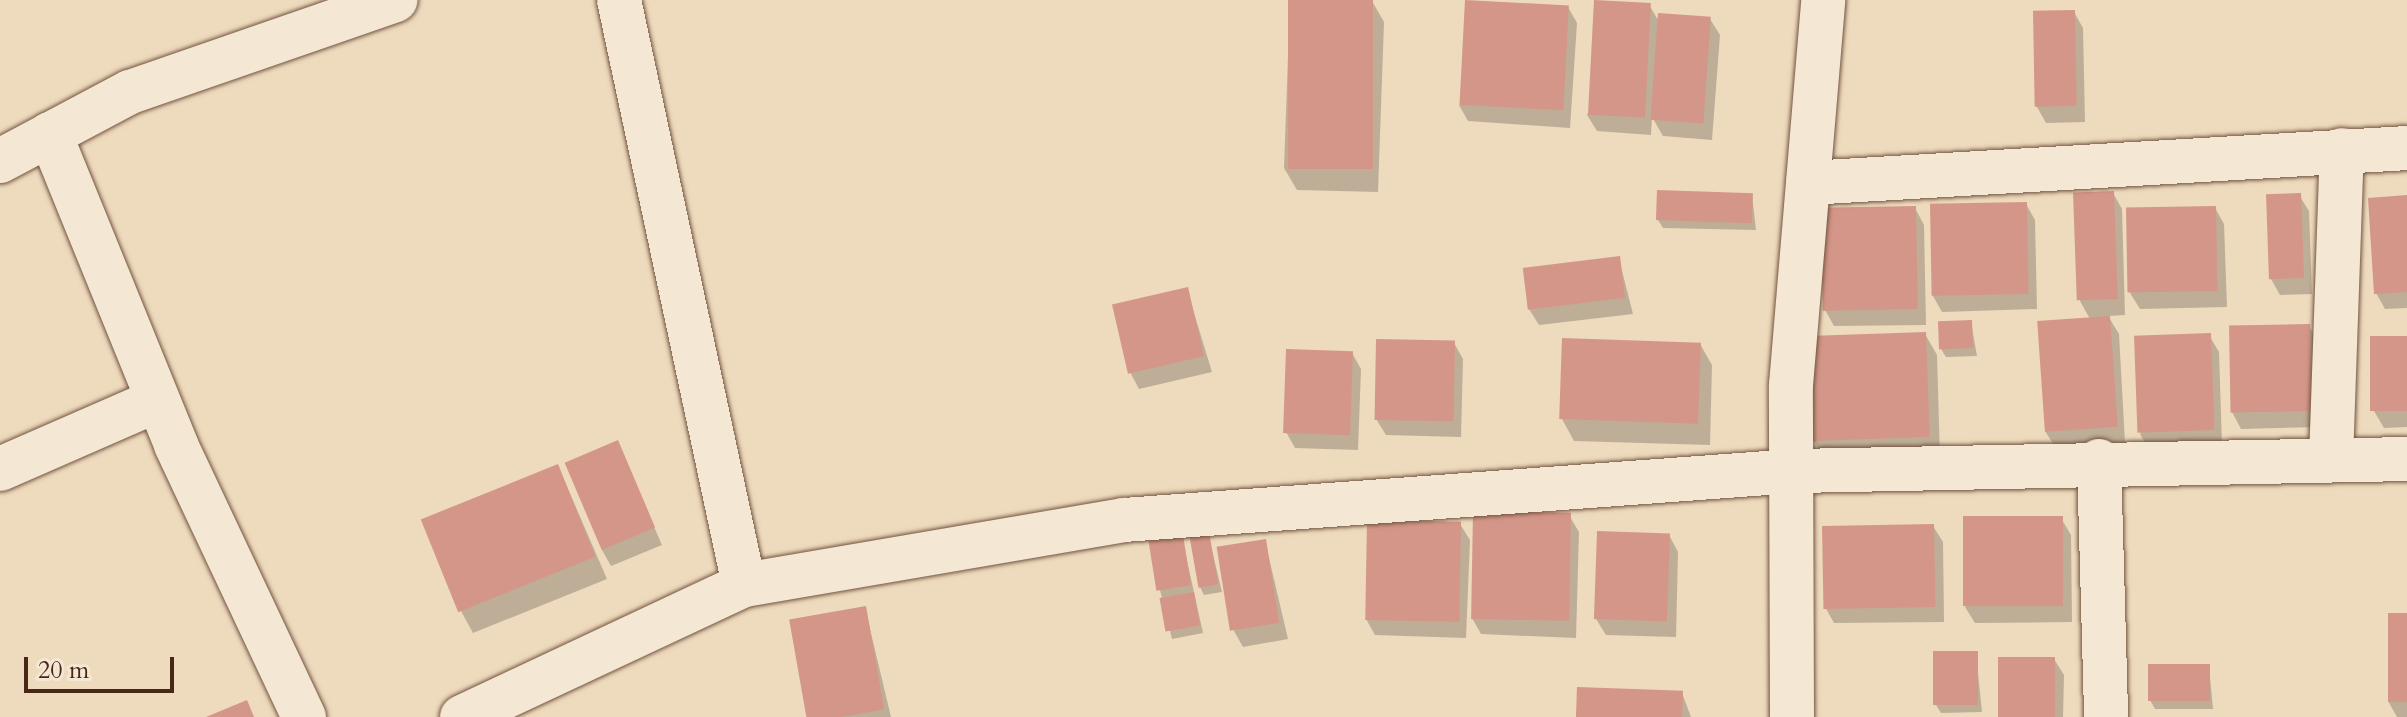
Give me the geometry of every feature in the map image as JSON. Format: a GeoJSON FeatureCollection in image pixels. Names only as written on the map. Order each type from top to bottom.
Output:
{"type":"FeatureCollection","features":[{"type":"Feature","properties":{"kind":"street"},"geometry":{"type":"LineString","coordinates":[[0,161],[130,92],[395,0]]}},
{"type":"Feature","properties":{"kind":"street"},"geometry":{"type":"LineString","coordinates":[[619,0],[744,585]]}},
{"type":"Feature","properties":{"kind":"street"},"geometry":{"type":"LineString","coordinates":[[1792,717],[1795,471],[1791,385],[1823,0]]}},
{"type":"Feature","properties":{"kind":"street"},"geometry":{"type":"LineString","coordinates":[[50,134],[158,400],[304,717]]}},
{"type":"Feature","properties":{"kind":"street"},"geometry":{"type":"LineString","coordinates":[[1808,183],[2407,148]]}},
{"type":"Feature","properties":{"kind":"street"},"geometry":{"type":"LineString","coordinates":[[2331,460],[2342,150]]}},
{"type":"Feature","properties":{"kind":"street"},"geometry":{"type":"LineString","coordinates":[[0,469],[158,400]]}},
{"type":"Feature","properties":{"kind":"street"},"geometry":{"type":"LineString","coordinates":[[462,717],[744,585],[1124,520],[1795,471],[2099,461],[2407,459]]}},
{"type":"Feature","properties":{"kind":"street"},"geometry":{"type":"LineString","coordinates":[[2099,461],[2106,717]]}},
{"type":"Feature","properties":{"kind":"building"},"geometry":{"type":"Polygon","coordinates":[[[1288,0],[1373,0],[1373,169],[1288,169],[1288,0]]]}},
{"type":"Feature","properties":{"kind":"building"},"geometry":{"type":"Polygon","coordinates":[[[1465,0],[1569,5],[1563,110],[1460,105],[1465,0]]]}},
{"type":"Feature","properties":{"kind":"building"},"geometry":{"type":"Polygon","coordinates":[[[1594,0],[1651,3],[1645,118],[1588,115],[1594,0]]]}},
{"type":"Feature","properties":{"kind":"building"},"geometry":{"type":"Polygon","coordinates":[[[2075,10],[2077,106],[2035,107],[2033,11],[2075,10]]]}},
{"type":"Feature","properties":{"kind":"building"},"geometry":{"type":"Polygon","coordinates":[[[1658,13],[1711,17],[1703,123],[1651,120],[1658,13]]]}},
{"type":"Feature","properties":{"kind":"building"},"geometry":{"type":"Polygon","coordinates":[[[1657,190],[1753,193],[1752,223],[1656,220],[1657,190]]]}},
{"type":"Feature","properties":{"kind":"building"},"geometry":{"type":"Polygon","coordinates":[[[2114,191],[2118,299],[2077,300],[2073,192],[2114,191]]]}},
{"type":"Feature","properties":{"kind":"building"},"geometry":{"type":"Polygon","coordinates":[[[2301,193],[2304,278],[2269,279],[2266,194],[2301,193]]]}},
{"type":"Feature","properties":{"kind":"building"},"geometry":{"type":"Polygon","coordinates":[[[2407,195],[2407,292],[2374,294],[2368,198],[2407,195]]]}},
{"type":"Feature","properties":{"kind":"building"},"geometry":{"type":"Polygon","coordinates":[[[2027,202],[2029,294],[1932,296],[1930,204],[2027,202]]]}},
{"type":"Feature","properties":{"kind":"building"},"geometry":{"type":"Polygon","coordinates":[[[1916,206],[1918,309],[1823,311],[1821,208],[1916,206]]]}},
{"type":"Feature","properties":{"kind":"building"},"geometry":{"type":"Polygon","coordinates":[[[2216,206],[2217,291],[2127,293],[2126,208],[2216,206]]]}},
{"type":"Feature","properties":{"kind":"building"},"geometry":{"type":"Polygon","coordinates":[[[1620,256],[1625,298],[1528,310],[1523,268],[1620,256]]]}},
{"type":"Feature","properties":{"kind":"building"},"geometry":{"type":"Polygon","coordinates":[[[1188,287],[1204,356],[1128,374],[1112,305],[1188,287]]]}},
{"type":"Feature","properties":{"kind":"building"},"geometry":{"type":"Polygon","coordinates":[[[2110,316],[2118,427],[2045,432],[2037,321],[2110,316]]]}},
{"type":"Feature","properties":{"kind":"building"},"geometry":{"type":"Polygon","coordinates":[[[1972,320],[1973,348],[1939,349],[1938,321],[1972,320]]]}},
{"type":"Feature","properties":{"kind":"building"},"geometry":{"type":"Polygon","coordinates":[[[2310,324],[2312,411],[2231,412],[2229,325],[2310,324]]]}},
{"type":"Feature","properties":{"kind":"building"},"geometry":{"type":"Polygon","coordinates":[[[1926,332],[1930,437],[1812,441],[1808,336],[1926,332]]]}},
{"type":"Feature","properties":{"kind":"building"},"geometry":{"type":"Polygon","coordinates":[[[2211,333],[2214,430],[2137,433],[2134,336],[2211,333]]]}},
{"type":"Feature","properties":{"kind":"building"},"geometry":{"type":"Polygon","coordinates":[[[2370,336],[2407,336],[2407,411],[2370,411],[2370,336]]]}},
{"type":"Feature","properties":{"kind":"building"},"geometry":{"type":"Polygon","coordinates":[[[1562,338],[1701,343],[1698,424],[1559,419],[1562,338]]]}},
{"type":"Feature","properties":{"kind":"building"},"geometry":{"type":"Polygon","coordinates":[[[1376,339],[1455,340],[1454,421],[1375,420],[1376,339]]]}},
{"type":"Feature","properties":{"kind":"building"},"geometry":{"type":"Polygon","coordinates":[[[1286,349],[1353,351],[1350,435],[1283,433],[1286,349]]]}},
{"type":"Feature","properties":{"kind":"building"},"geometry":{"type":"Polygon","coordinates":[[[618,440],[655,527],[602,550],[565,463],[618,440]]]}},
{"type":"Feature","properties":{"kind":"building"},"geometry":{"type":"Polygon","coordinates":[[[558,464],[595,557],[458,612],[421,519],[558,464]]]}},
{"type":"Feature","properties":{"kind":"building"},"geometry":{"type":"Polygon","coordinates":[[[1473,511],[1571,513],[1569,621],[1471,619],[1473,511]]]}},
{"type":"Feature","properties":{"kind":"building"},"geometry":{"type":"Polygon","coordinates":[[[1963,516],[2063,516],[2063,606],[1963,606],[1963,516]]]}},
{"type":"Feature","properties":{"kind":"building"},"geometry":{"type":"Polygon","coordinates":[[[1367,520],[1461,522],[1459,622],[1365,620],[1367,520]]]}},
{"type":"Feature","properties":{"kind":"building"},"geometry":{"type":"Polygon","coordinates":[[[1934,524],[1935,607],[1823,609],[1822,526],[1934,524]]]}},
{"type":"Feature","properties":{"kind":"building"},"geometry":{"type":"Polygon","coordinates":[[[1597,531],[1670,534],[1667,621],[1594,619],[1597,531]]]}},
{"type":"Feature","properties":{"kind":"building"},"geometry":{"type":"Polygon","coordinates":[[[1209,532],[1218,584],[1199,588],[1189,535],[1209,532]]]}},
{"type":"Feature","properties":{"kind":"building"},"geometry":{"type":"Polygon","coordinates":[[[1183,535],[1191,585],[1156,591],[1148,540],[1183,535]]]}},
{"type":"Feature","properties":{"kind":"building"},"geometry":{"type":"Polygon","coordinates":[[[1266,539],[1279,623],[1230,631],[1217,547],[1266,539]]]}},
{"type":"Feature","properties":{"kind":"building"},"geometry":{"type":"Polygon","coordinates":[[[1194,592],[1200,625],[1165,632],[1160,598],[1194,592]]]}},
{"type":"Feature","properties":{"kind":"building"},"geometry":{"type":"Polygon","coordinates":[[[866,606],[884,709],[841,717],[806,717],[789,620],[866,606]]]}},
{"type":"Feature","properties":{"kind":"building"},"geometry":{"type":"Polygon","coordinates":[[[2388,613],[2407,613],[2407,702],[2388,702],[2388,613]]]}},
{"type":"Feature","properties":{"kind":"building"},"geometry":{"type":"Polygon","coordinates":[[[1933,651],[1978,651],[1978,705],[1933,705],[1933,651]]]}},
{"type":"Feature","properties":{"kind":"building"},"geometry":{"type":"Polygon","coordinates":[[[1998,657],[2055,657],[2055,717],[1998,717],[1998,657]]]}},
{"type":"Feature","properties":{"kind":"building"},"geometry":{"type":"Polygon","coordinates":[[[2148,664],[2210,664],[2210,701],[2148,701],[2148,664]]]}},
{"type":"Feature","properties":{"kind":"building"},"geometry":{"type":"Polygon","coordinates":[[[1577,687],[1683,691],[1682,717],[1576,717],[1577,687]]]}},
{"type":"Feature","properties":{"kind":"building"},"geometry":{"type":"Polygon","coordinates":[[[247,700],[254,717],[206,717],[247,700]]]}}]}
